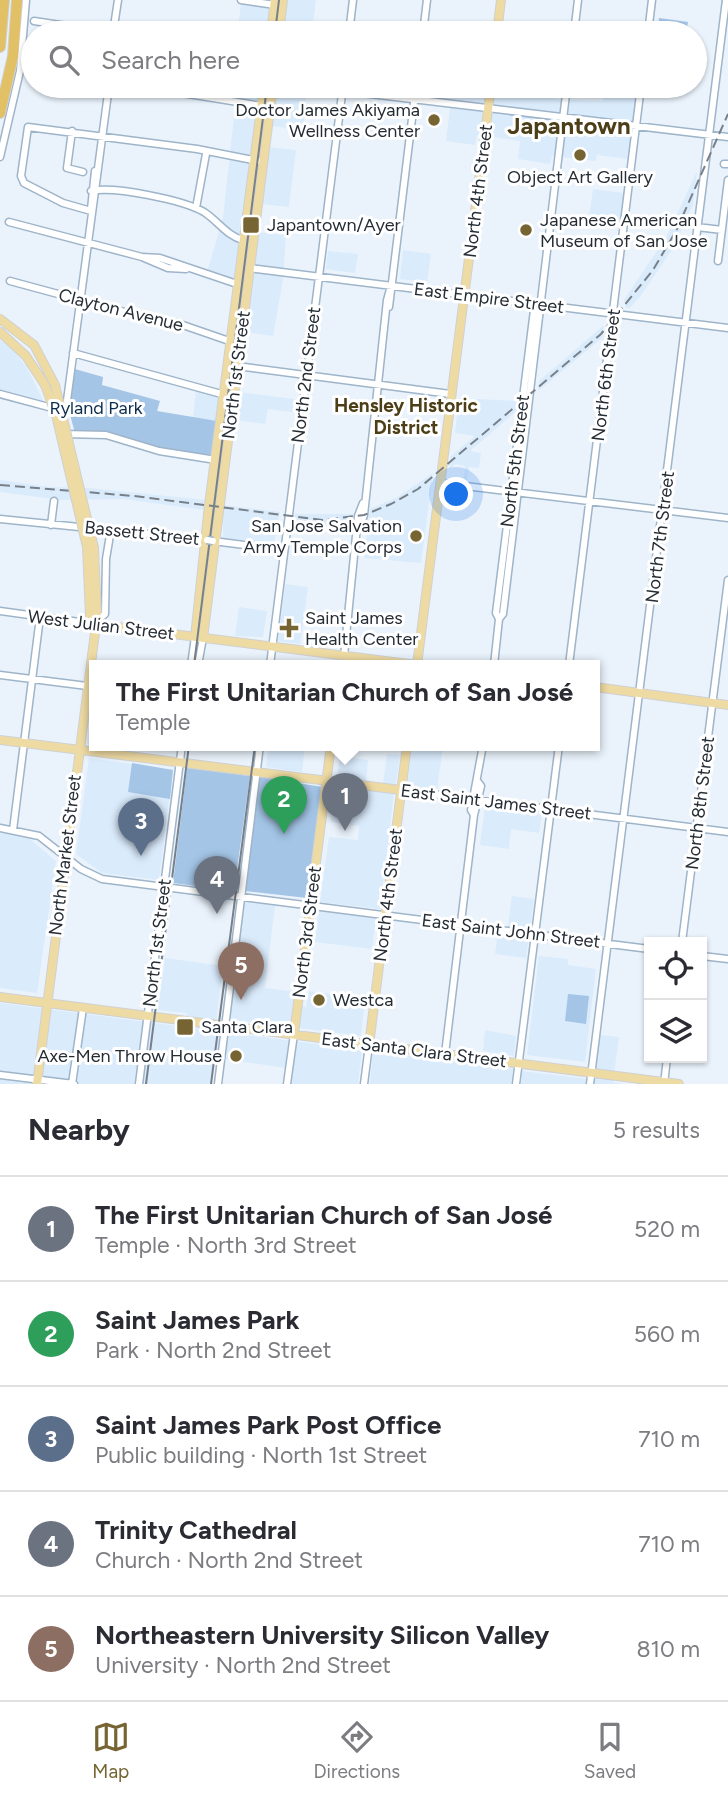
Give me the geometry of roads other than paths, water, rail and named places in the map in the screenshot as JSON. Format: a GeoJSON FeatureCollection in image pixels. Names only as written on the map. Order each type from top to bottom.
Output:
{"type":"FeatureCollection","features":[{"type":"Feature","properties":{"kind":"highway"},"geometry":{"type":"LineString","coordinates":[[0,47],[4,0]]}},
{"type":"Feature","properties":{"kind":"highway"},"geometry":{"type":"LineString","coordinates":[[0,113],[13,56],[20,1]]}},
{"type":"Feature","properties":{"kind":"main road"},"geometry":{"type":"LineString","coordinates":[[280,21],[283,0]]}},
{"type":"Feature","properties":{"kind":"main road"},"geometry":{"type":"LineString","coordinates":[[499,21],[502,0]]}},
{"type":"Feature","properties":{"kind":"main road"},"geometry":{"type":"LineString","coordinates":[[273,21],[275,2]]}},
{"type":"Feature","properties":{"kind":"main road","name":"North 1st Street"},"geometry":{"type":"LineString","coordinates":[[199,638],[216,460],[232,342],[243,283],[250,268],[263,98]]}},
{"type":"Feature","properties":{"kind":"main road","name":"North 1st Street"},"geometry":{"type":"LineString","coordinates":[[210,541],[237,366],[243,240],[271,98]]}},
{"type":"Feature","properties":{"kind":"main road","name":"North 4th Street"},"geometry":{"type":"LineString","coordinates":[[418,660],[489,98]]}},
{"type":"Feature","properties":{"kind":"main road"},"geometry":{"type":"LineString","coordinates":[[0,319],[34,345],[50,385]]}},
{"type":"Feature","properties":{"kind":"main road"},"geometry":{"type":"LineString","coordinates":[[0,332],[26,356],[50,385]]}},
{"type":"Feature","properties":{"kind":"main road","name":"North Market Street"},"geometry":{"type":"LineString","coordinates":[[50,385],[90,548],[97,617],[94,624],[92,660]]}},
{"type":"Feature","properties":{"kind":"main road","name":"West Julian Street"},"geometry":{"type":"LineString","coordinates":[[94,624],[272,646],[343,660]]}},
{"type":"Feature","properties":{"kind":"main road"},"geometry":{"type":"LineString","coordinates":[[600,688],[728,705]]}},
{"type":"Feature","properties":{"kind":"main road","name":"North Market Street"},"geometry":{"type":"LineString","coordinates":[[37,1082],[79,749],[89,697]]}},
{"type":"Feature","properties":{"kind":"main road","name":"East Saint James Street"},"geometry":{"type":"LineString","coordinates":[[0,740],[89,750]]}},
{"type":"Feature","properties":{"kind":"main road","name":"East Saint James Street"},"geometry":{"type":"LineString","coordinates":[[95,751],[401,790]]}},
{"type":"Feature","properties":{"kind":"main road","name":"North 3rd Street"},"geometry":{"type":"LineString","coordinates":[[294,1034],[330,751]]}},
{"type":"Feature","properties":{"kind":"main road","name":"North 4th Street"},"geometry":{"type":"LineString","coordinates":[[369,1045],[406,751]]}},
{"type":"Feature","properties":{"kind":"main road","name":"East Santa Clara Street"},"geometry":{"type":"LineString","coordinates":[[0,998],[679,1084]]}},
{"type":"Feature","properties":{"kind":"street"},"geometry":{"type":"LineString","coordinates":[[241,0],[275,2]]}},
{"type":"Feature","properties":{"kind":"street"},"geometry":{"type":"LineString","coordinates":[[350,21],[353,0]]}},
{"type":"Feature","properties":{"kind":"street"},"geometry":{"type":"LineString","coordinates":[[424,21],[427,0]]}},
{"type":"Feature","properties":{"kind":"street"},"geometry":{"type":"LineString","coordinates":[[575,21],[578,0]]}},
{"type":"Feature","properties":{"kind":"street"},"geometry":{"type":"LineString","coordinates":[[649,21],[652,0]]}},
{"type":"Feature","properties":{"kind":"street","name":"North 7th Street"},"geometry":{"type":"LineString","coordinates":[[590,1084],[726,0]]}},
{"type":"Feature","properties":{"kind":"street"},"geometry":{"type":"LineString","coordinates":[[0,157],[20,71],[20,1]]}},
{"type":"Feature","properties":{"kind":"street"},"geometry":{"type":"LineString","coordinates":[[115,21],[118,1]]}},
{"type":"Feature","properties":{"kind":"street"},"geometry":{"type":"LineString","coordinates":[[62,409],[65,408],[73,353],[106,98]]}},
{"type":"Feature","properties":{"kind":"street"},"geometry":{"type":"LineString","coordinates":[[212,98],[262,106]]}},
{"type":"Feature","properties":{"kind":"street","name":"North 2nd Street"},"geometry":{"type":"LineString","coordinates":[[271,660],[341,98]]}},
{"type":"Feature","properties":{"kind":"street"},"geometry":{"type":"LineString","coordinates":[[403,98],[728,137]]}},
{"type":"Feature","properties":{"kind":"street","name":"North 5th Street"},"geometry":{"type":"LineString","coordinates":[[495,660],[499,619],[496,613],[515,492],[534,310],[539,305],[565,98]]}},
{"type":"Feature","properties":{"kind":"street","name":"North 6th Street"},"geometry":{"type":"LineString","coordinates":[[570,660],[640,98]]}},
{"type":"Feature","properties":{"kind":"street"},"geometry":{"type":"LineString","coordinates":[[343,660],[359,530],[358,516],[364,502],[415,100]]}},
{"type":"Feature","properties":{"kind":"street"},"geometry":{"type":"LineString","coordinates":[[91,211],[31,188],[22,180],[28,127],[72,131],[259,160]]}},
{"type":"Feature","properties":{"kind":"street"},"geometry":{"type":"LineString","coordinates":[[72,131],[67,168],[83,172]]}},
{"type":"Feature","properties":{"kind":"street"},"geometry":{"type":"LineString","coordinates":[[197,208],[206,153]]}},
{"type":"Feature","properties":{"kind":"street"},"geometry":{"type":"LineString","coordinates":[[718,261],[728,180]]}},
{"type":"Feature","properties":{"kind":"street"},"geometry":{"type":"LineString","coordinates":[[93,190],[173,200],[197,208],[232,237],[243,240]]}},
{"type":"Feature","properties":{"kind":"street"},"geometry":{"type":"LineString","coordinates":[[9,222],[142,257],[158,265],[243,283]]}},
{"type":"Feature","properties":{"kind":"street"},"geometry":{"type":"LineString","coordinates":[[698,227],[722,230]]}},
{"type":"Feature","properties":{"kind":"street","name":"East Empire Street"},"geometry":{"type":"LineString","coordinates":[[250,268],[728,328]]}},
{"type":"Feature","properties":{"kind":"street","name":"Clayton Avenue"},"geometry":{"type":"LineString","coordinates":[[10,281],[158,321],[177,323],[232,342]]}},
{"type":"Feature","properties":{"kind":"street"},"geometry":{"type":"LineString","coordinates":[[73,353],[225,395]]}},
{"type":"Feature","properties":{"kind":"street"},"geometry":{"type":"LineString","coordinates":[[237,366],[450,394]]}},
{"type":"Feature","properties":{"kind":"street"},"geometry":{"type":"LineString","coordinates":[[0,394],[62,409]]}},
{"type":"Feature","properties":{"kind":"street"},"geometry":{"type":"LineString","coordinates":[[62,409],[67,435]]}},
{"type":"Feature","properties":{"kind":"street"},"geometry":{"type":"LineString","coordinates":[[59,434],[106,435],[159,451],[216,460]]}},
{"type":"Feature","properties":{"kind":"street"},"geometry":{"type":"LineString","coordinates":[[441,483],[728,518]]}},
{"type":"Feature","properties":{"kind":"street"},"geometry":{"type":"LineString","coordinates":[[51,525],[54,501]]}},
{"type":"Feature","properties":{"kind":"street","name":"Bassett Street"},"geometry":{"type":"LineString","coordinates":[[0,519],[111,529],[284,550]]}},
{"type":"Feature","properties":{"kind":"street"},"geometry":{"type":"LineString","coordinates":[[94,624],[105,614],[106,559],[111,529]]}},
{"type":"Feature","properties":{"kind":"street","name":"North 8th Street"},"geometry":{"type":"LineString","coordinates":[[683,937],[728,580]]}},
{"type":"Feature","properties":{"kind":"street","name":"West Julian Street"},"geometry":{"type":"LineString","coordinates":[[0,611],[94,624]]}},
{"type":"Feature","properties":{"kind":"street"},"geometry":{"type":"LineString","coordinates":[[13,830],[40,617]]}},
{"type":"Feature","properties":{"kind":"street","name":"North 1st Street"},"geometry":{"type":"LineString","coordinates":[[192,660],[199,638]]}},
{"type":"Feature","properties":{"kind":"street","name":"North 1st Street"},"geometry":{"type":"LineString","coordinates":[[198,660],[199,638]]}},
{"type":"Feature","properties":{"kind":"street"},"geometry":{"type":"LineString","coordinates":[[0,675],[89,687]]}},
{"type":"Feature","properties":{"kind":"street","name":"North 1st Street"},"geometry":{"type":"LineString","coordinates":[[139,1084],[181,751]]}},
{"type":"Feature","properties":{"kind":"street"},"geometry":{"type":"LineString","coordinates":[[218,1084],[259,751]]}},
{"type":"Feature","properties":{"kind":"street"},"geometry":{"type":"LineString","coordinates":[[445,1054],[482,751]]}},
{"type":"Feature","properties":{"kind":"street"},"geometry":{"type":"LineString","coordinates":[[516,1084],[558,751]]}},
{"type":"Feature","properties":{"kind":"street","name":"East Saint James Street"},"geometry":{"type":"LineString","coordinates":[[401,790],[728,832]]}},
{"type":"Feature","properties":{"kind":"street","name":"East Saint John Street"},"geometry":{"type":"LineString","coordinates":[[0,828],[39,836],[81,869],[97,877],[644,948]]}},
{"type":"Feature","properties":{"kind":"street"},"geometry":{"type":"LineString","coordinates":[[707,957],[728,959]]}},
{"type":"Feature","properties":{"kind":"street"},"geometry":{"type":"LineString","coordinates":[[0,1075],[37,1082],[73,1084],[83,1008]]}},
{"type":"Feature","properties":{"kind":"street"},"geometry":{"type":"LineString","coordinates":[[287,1084],[294,1034]]}},
{"type":"Feature","properties":{"kind":"street"},"geometry":{"type":"LineString","coordinates":[[364,1084],[369,1045]]}},
{"type":"Feature","properties":{"kind":"street"},"geometry":{"type":"LineString","coordinates":[[664,1083],[666,1063]]}},
{"type":"Feature","properties":{"kind":"tram line"},"geometry":{"type":"LineString","coordinates":[[276,21],[279,0]]}},
{"type":"Feature","properties":{"kind":"tram line"},"geometry":{"type":"LineString","coordinates":[[195,660],[265,98]]}},
{"type":"Feature","properties":{"kind":"tram line"},"geometry":{"type":"LineString","coordinates":[[146,1084],[188,751]]}},
{"type":"Feature","properties":{"kind":"tram line"},"geometry":{"type":"LineString","coordinates":[[211,1084],[254,751]]}},
{"type":"Feature","properties":{"kind":"railway"},"geometry":{"type":"LineString","coordinates":[[0,485],[134,496],[322,520],[364,515],[391,504],[418,489],[601,334],[653,270],[676,231],[728,114]]}},
{"type":"Feature","properties":{"kind":"place","name":"Doctor James Akiyama Wellness Center"},"geometry":{"type":"Point","coordinates":[434,120]}},
{"type":"Feature","properties":{"kind":"place","name":"Object Art Gallery"},"geometry":{"type":"Point","coordinates":[580,155]}},
{"type":"Feature","properties":{"kind":"place","name":"Japantown/Ayer"},"geometry":{"type":"Point","coordinates":[251,225]}},
{"type":"Feature","properties":{"kind":"place","name":"Japanese American Museum of San Jose"},"geometry":{"type":"Point","coordinates":[526,230]}},
{"type":"Feature","properties":{"kind":"place","name":"San Jose Salvation Army Temple Corps"},"geometry":{"type":"Point","coordinates":[416,536]}},
{"type":"Feature","properties":{"kind":"place","name":"Saint James Health Center"},"geometry":{"type":"Point","coordinates":[289,628]}},
{"type":"Feature","properties":{"kind":"place","name":"The First Unitarian Church of San José"},"geometry":{"type":"Point","coordinates":[345,831]}},
{"type":"Feature","properties":{"kind":"place","name":"Saint James Park"},"geometry":{"type":"Point","coordinates":[284,834]}},
{"type":"Feature","properties":{"kind":"place","name":"Saint James Park Post Office"},"geometry":{"type":"Point","coordinates":[141,856]}},
{"type":"Feature","properties":{"kind":"place","name":"Trinity Cathedral"},"geometry":{"type":"Point","coordinates":[217,914]}},
{"type":"Feature","properties":{"kind":"place","name":"Northeastern University Silicon Valley"},"geometry":{"type":"Point","coordinates":[241,1000]}},
{"type":"Feature","properties":{"kind":"place","name":"Westca"},"geometry":{"type":"Point","coordinates":[319,1000]}},
{"type":"Feature","properties":{"kind":"place","name":"Santa Clara"},"geometry":{"type":"Point","coordinates":[185,1027]}},
{"type":"Feature","properties":{"kind":"place","name":"Axe-Men Throw House"},"geometry":{"type":"Point","coordinates":[236,1056]}},
{"type":"Feature","properties":{"kind":"district","name":"Japantown"},"geometry":{"type":"Point","coordinates":[569,125]}},
{"type":"Feature","properties":{"kind":"district","name":"Hensley Historic District"},"geometry":{"type":"Point","coordinates":[406,416]}},
{"type":"Feature","properties":{"kind":"park label","name":"Ryland Park"},"geometry":{"type":"Point","coordinates":[96,408]}}]}
